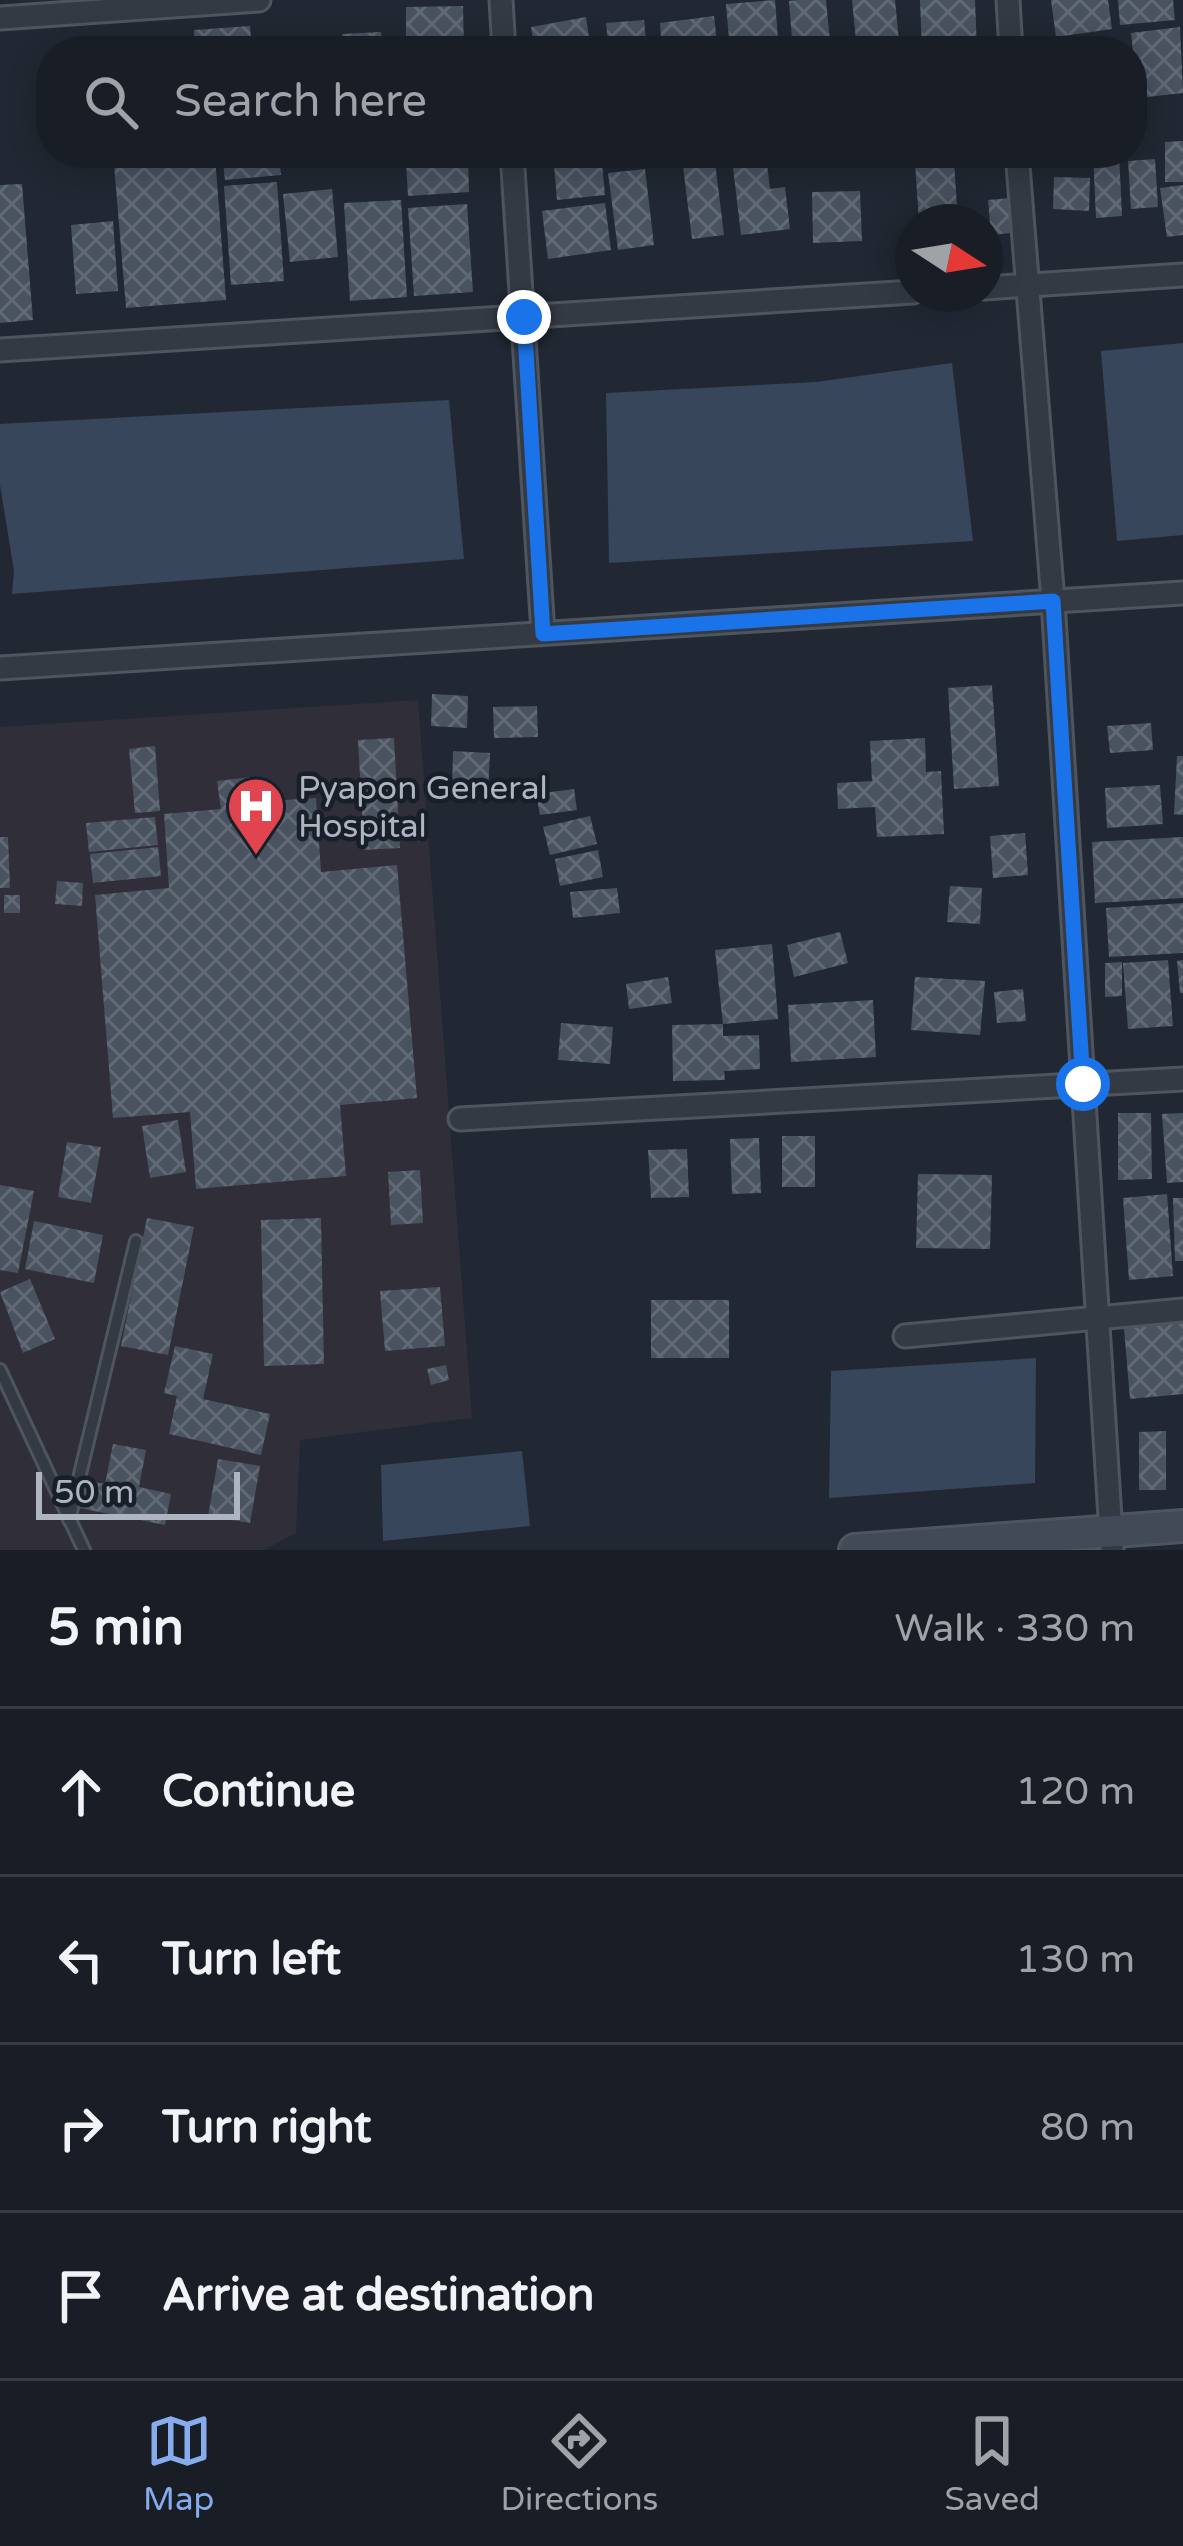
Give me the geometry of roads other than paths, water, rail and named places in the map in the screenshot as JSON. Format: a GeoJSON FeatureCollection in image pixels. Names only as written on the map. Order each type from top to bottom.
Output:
{"type":"FeatureCollection","features":[{"type":"Feature","properties":{"kind":"main road"},"geometry":{"type":"LineString","coordinates":[[855,1550],[1111,1540],[1183,1526]]}},
{"type":"Feature","properties":{"kind":"street"},"geometry":{"type":"LineString","coordinates":[[0,18],[260,0]]}},
{"type":"Feature","properties":{"kind":"street"},"geometry":{"type":"LineString","coordinates":[[501,0],[503,36]]}},
{"type":"Feature","properties":{"kind":"street"},"geometry":{"type":"LineString","coordinates":[[1008,0],[1010,36]]}},
{"type":"Feature","properties":{"kind":"street"},"geometry":{"type":"LineString","coordinates":[[513,168],[543,634]]}},
{"type":"Feature","properties":{"kind":"street"},"geometry":{"type":"LineString","coordinates":[[1018,168],[1053,601],[1111,1540]]}},
{"type":"Feature","properties":{"kind":"street"},"geometry":{"type":"LineString","coordinates":[[1003,287],[1183,275]]}},
{"type":"Feature","properties":{"kind":"street"},"geometry":{"type":"LineString","coordinates":[[0,350],[895,293]]}},
{"type":"Feature","properties":{"kind":"street"},"geometry":{"type":"LineString","coordinates":[[0,668],[1183,593]]}},
{"type":"Feature","properties":{"kind":"street"},"geometry":{"type":"LineString","coordinates":[[460,1119],[1183,1078]]}},
{"type":"Feature","properties":{"kind":"street"},"geometry":{"type":"LineString","coordinates":[[904,1336],[1183,1310]]}},
{"type":"Feature","properties":{"kind":"lane"},"geometry":{"type":"LineString","coordinates":[[69,1520],[136,1241]]}},
{"type":"Feature","properties":{"kind":"lane"},"geometry":{"type":"LineString","coordinates":[[0,1370],[84,1550]]}},
{"type":"Feature","properties":{"kind":"water"},"geometry":{"type":"Polygon","coordinates":[[[1183,343],[1183,535],[1117,541],[1101,351],[1183,343]]]}},
{"type":"Feature","properties":{"kind":"water"},"geometry":{"type":"Polygon","coordinates":[[[952,363],[973,541],[609,563],[606,393],[816,382],[952,363]]]}},
{"type":"Feature","properties":{"kind":"water"},"geometry":{"type":"Polygon","coordinates":[[[449,400],[464,559],[12,594],[14,571],[0,485],[0,424],[449,400]]]}},
{"type":"Feature","properties":{"kind":"water"},"geometry":{"type":"Polygon","coordinates":[[[1036,1358],[1035,1483],[829,1498],[831,1371],[1036,1358]]]}},
{"type":"Feature","properties":{"kind":"water"},"geometry":{"type":"Polygon","coordinates":[[[522,1451],[530,1526],[383,1541],[381,1465],[522,1451]]]}},
{"type":"Feature","properties":{"kind":"place","name":"Pyapon General Hospital"},"geometry":{"type":"Point","coordinates":[256,857]}}]}
